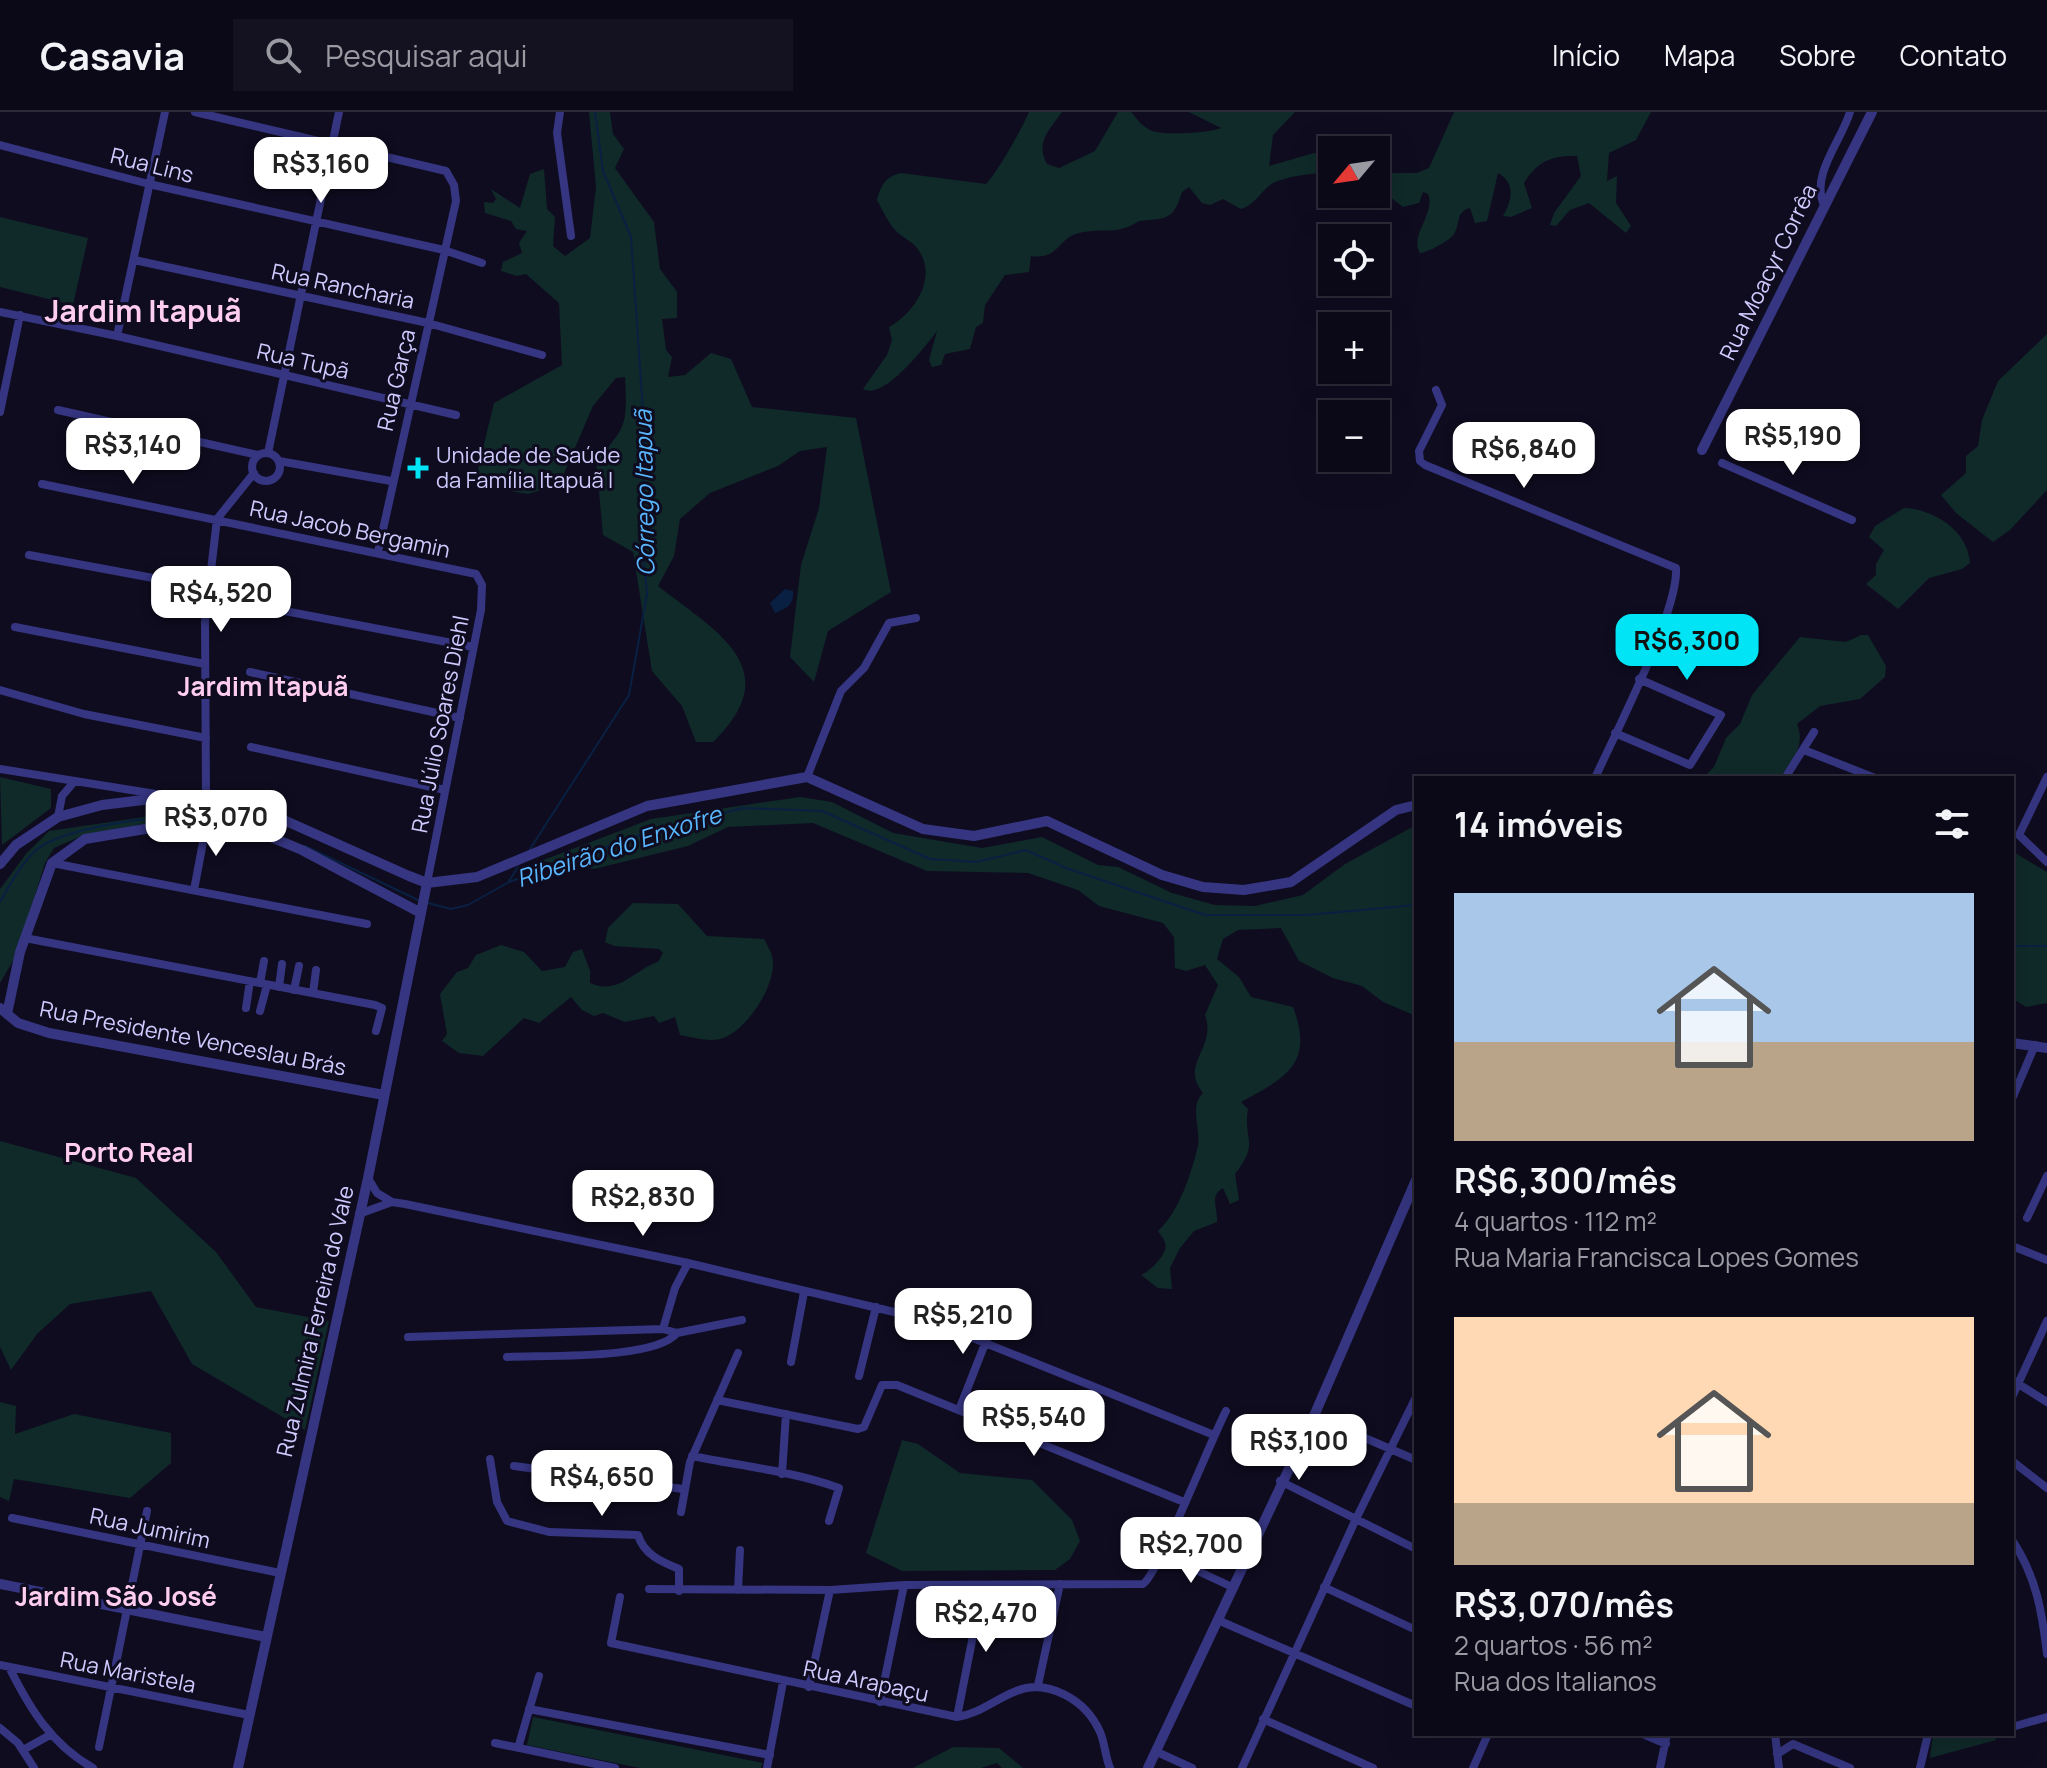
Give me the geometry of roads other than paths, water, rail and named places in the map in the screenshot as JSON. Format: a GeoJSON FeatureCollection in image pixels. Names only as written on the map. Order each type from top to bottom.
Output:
{"type":"FeatureCollection","features":[{"type":"Feature","properties":{"kind":"street"},"geometry":{"type":"LineString","coordinates":[[117,336],[165,112]]}},
{"type":"Feature","properties":{"kind":"street"},"geometry":{"type":"LineString","coordinates":[[195,112],[332,142]]}},
{"type":"Feature","properties":{"kind":"street"},"geometry":{"type":"LineString","coordinates":[[268,453],[339,112]]}},
{"type":"Feature","properties":{"kind":"street"},"geometry":{"type":"LineString","coordinates":[[560,112],[557,133],[571,236]]}},
{"type":"Feature","properties":{"kind":"street"},"geometry":{"type":"LineString","coordinates":[[1824,205],[1819,189],[1822,176],[1850,112]]}},
{"type":"Feature","properties":{"kind":"street","name":"Rua Moacyr Corrêa"},"geometry":{"type":"LineString","coordinates":[[1702,450],[1872,112]]}},
{"type":"Feature","properties":{"kind":"street","name":"Rua Garça"},"geometry":{"type":"LineString","coordinates":[[332,142],[446,171],[456,194],[391,481],[378,552]]}},
{"type":"Feature","properties":{"kind":"street","name":"Rua Lins"},"geometry":{"type":"LineString","coordinates":[[0,145],[149,184],[444,250],[482,263]]}},
{"type":"Feature","properties":{"kind":"street","name":"Rua Rancharia"},"geometry":{"type":"LineString","coordinates":[[134,260],[428,323],[542,355]]}},
{"type":"Feature","properties":{"kind":"street","name":"Rua Tupã"},"geometry":{"type":"LineString","coordinates":[[0,312],[456,415]]}},
{"type":"Feature","properties":{"kind":"street"},"geometry":{"type":"LineString","coordinates":[[0,412],[20,315]]}},
{"type":"Feature","properties":{"kind":"street"},"geometry":{"type":"LineString","coordinates":[[1436,390],[1442,405],[1419,451],[1420,461],[1425,465],[1676,568],[1677,584],[1596,776]]}},
{"type":"Feature","properties":{"kind":"street"},"geometry":{"type":"LineString","coordinates":[[58,410],[258,455],[268,453],[279,461],[391,481]]}},
{"type":"Feature","properties":{"kind":"street"},"geometry":{"type":"LineString","coordinates":[[206,798],[207,588],[217,519],[254,473],[253,462],[258,455]]}},
{"type":"Feature","properties":{"kind":"street"},"geometry":{"type":"LineString","coordinates":[[254,473],[263,480],[272,479],[279,473],[279,461]]}},
{"type":"Feature","properties":{"kind":"street"},"geometry":{"type":"LineString","coordinates":[[1722,463],[1852,520]]}},
{"type":"Feature","properties":{"kind":"street","name":"Rua Jacob Bergamin"},"geometry":{"type":"LineString","coordinates":[[42,484],[476,574]]}},
{"type":"Feature","properties":{"kind":"street"},"geometry":{"type":"LineString","coordinates":[[29,555],[207,588]]}},
{"type":"Feature","properties":{"kind":"street","name":"Rua Júlio Soares Diehl"},"geometry":{"type":"LineString","coordinates":[[427,883],[483,593],[476,574]]}},
{"type":"Feature","properties":{"kind":"street"},"geometry":{"type":"LineString","coordinates":[[248,604],[473,647]]}},
{"type":"Feature","properties":{"kind":"street"},"geometry":{"type":"LineString","coordinates":[[807,777],[841,691],[864,668],[889,623],[916,618]]}},
{"type":"Feature","properties":{"kind":"street"},"geometry":{"type":"LineString","coordinates":[[15,627],[205,664]]}},
{"type":"Feature","properties":{"kind":"street"},"geometry":{"type":"LineString","coordinates":[[250,672],[460,718]]}},
{"type":"Feature","properties":{"kind":"street"},"geometry":{"type":"LineString","coordinates":[[1615,733],[1690,765],[1721,715],[1639,679]]}},
{"type":"Feature","properties":{"kind":"street"},"geometry":{"type":"LineString","coordinates":[[0,690],[84,714],[206,738]]}},
{"type":"Feature","properties":{"kind":"street"},"geometry":{"type":"LineString","coordinates":[[1786,776],[1814,732]]}},
{"type":"Feature","properties":{"kind":"street"},"geometry":{"type":"LineString","coordinates":[[251,747],[445,790]]}},
{"type":"Feature","properties":{"kind":"street"},"geometry":{"type":"LineString","coordinates":[[1804,750],[1870,776]]}},
{"type":"Feature","properties":{"kind":"street"},"geometry":{"type":"LineString","coordinates":[[0,769],[257,808],[427,883],[477,877],[647,806],[807,777],[923,829],[974,836],[1047,821],[1162,875],[1203,887],[1244,890],[1291,882],[1396,810],[1414,806]]}},
{"type":"Feature","properties":{"kind":"street"},"geometry":{"type":"LineString","coordinates":[[2047,777],[2015,834],[2047,862]]}},
{"type":"Feature","properties":{"kind":"street"},"geometry":{"type":"LineString","coordinates":[[58,817],[62,796],[74,782]]}},
{"type":"Feature","properties":{"kind":"street"},"geometry":{"type":"LineString","coordinates":[[0,864],[16,845],[58,817],[102,805],[167,796]]}},
{"type":"Feature","properties":{"kind":"street"},"geometry":{"type":"LineString","coordinates":[[194,890],[207,821]]}},
{"type":"Feature","properties":{"kind":"street"},"geometry":{"type":"LineString","coordinates":[[3,1011],[52,863],[85,839],[207,821],[239,824],[263,832],[422,910]]}},
{"type":"Feature","properties":{"kind":"street"},"geometry":{"type":"LineString","coordinates":[[52,863],[367,924]]}},
{"type":"Feature","properties":{"kind":"street","name":"Rua Zulmira Ferreira do Vale"},"geometry":{"type":"LineString","coordinates":[[238,1768],[368,1178],[427,883]]}},
{"type":"Feature","properties":{"kind":"street"},"geometry":{"type":"LineString","coordinates":[[25,938],[382,1008],[376,1031]]}},
{"type":"Feature","properties":{"kind":"street"},"geometry":{"type":"LineString","coordinates":[[246,1008],[259,983],[264,961]]}},
{"type":"Feature","properties":{"kind":"street"},"geometry":{"type":"LineString","coordinates":[[279,987],[282,964]]}},
{"type":"Feature","properties":{"kind":"street"},"geometry":{"type":"LineString","coordinates":[[294,990],[299,966]]}},
{"type":"Feature","properties":{"kind":"street"},"geometry":{"type":"LineString","coordinates":[[313,993],[316,970]]}},
{"type":"Feature","properties":{"kind":"street"},"geometry":{"type":"LineString","coordinates":[[259,983],[260,1011]]}},
{"type":"Feature","properties":{"kind":"street","name":"Rua Presidente Venceslau Brás"},"geometry":{"type":"LineString","coordinates":[[3,1011],[18,1023],[49,1033],[384,1095]]}},
{"type":"Feature","properties":{"kind":"street"},"geometry":{"type":"LineString","coordinates":[[2014,1043],[2047,1048]]}},
{"type":"Feature","properties":{"kind":"street"},"geometry":{"type":"LineString","coordinates":[[2014,1094],[2035,1045]]}},
{"type":"Feature","properties":{"kind":"street"},"geometry":{"type":"LineString","coordinates":[[2027,1218],[2047,1176]]}},
{"type":"Feature","properties":{"kind":"street"},"geometry":{"type":"LineString","coordinates":[[368,1178],[377,1193],[392,1202],[688,1263],[928,1320],[1214,1435]]}},
{"type":"Feature","properties":{"kind":"street"},"geometry":{"type":"LineString","coordinates":[[1148,1768],[1220,1621],[1232,1587],[1280,1481],[1314,1416],[1414,1192]]}},
{"type":"Feature","properties":{"kind":"street"},"geometry":{"type":"LineString","coordinates":[[359,1214],[392,1202]]}},
{"type":"Feature","properties":{"kind":"street"},"geometry":{"type":"LineString","coordinates":[[2014,1247],[2047,1260]]}},
{"type":"Feature","properties":{"kind":"street"},"geometry":{"type":"LineString","coordinates":[[663,1329],[675,1288],[688,1263]]}},
{"type":"Feature","properties":{"kind":"street"},"geometry":{"type":"LineString","coordinates":[[791,1362],[804,1292]]}},
{"type":"Feature","properties":{"kind":"street"},"geometry":{"type":"LineString","coordinates":[[859,1376],[876,1307]]}},
{"type":"Feature","properties":{"kind":"street"},"geometry":{"type":"LineString","coordinates":[[959,1410],[997,1313]]}},
{"type":"Feature","properties":{"kind":"street"},"geometry":{"type":"LineString","coordinates":[[408,1337],[663,1329],[677,1333],[742,1320]]}},
{"type":"Feature","properties":{"kind":"street"},"geometry":{"type":"LineString","coordinates":[[2047,1321],[2015,1382],[2047,1402]]}},
{"type":"Feature","properties":{"kind":"street"},"geometry":{"type":"LineString","coordinates":[[507,1357],[633,1350],[670,1340],[677,1333]]}},
{"type":"Feature","properties":{"kind":"street"},"geometry":{"type":"LineString","coordinates":[[681,1512],[683,1489],[692,1456],[738,1353]]}},
{"type":"Feature","properties":{"kind":"street"},"geometry":{"type":"LineString","coordinates":[[717,1400],[858,1429],[864,1427],[882,1385],[897,1385],[1184,1502]]}},
{"type":"Feature","properties":{"kind":"street"},"geometry":{"type":"LineString","coordinates":[[1242,1768],[1324,1587],[1414,1401]]}},
{"type":"Feature","properties":{"kind":"street"},"geometry":{"type":"LineString","coordinates":[[649,1589],[830,1590],[904,1585],[1143,1584],[1152,1578],[1164,1555],[1184,1502],[1226,1411]]}},
{"type":"Feature","properties":{"kind":"street"},"geometry":{"type":"LineString","coordinates":[[782,1474],[786,1414]]}},
{"type":"Feature","properties":{"kind":"street"},"geometry":{"type":"LineString","coordinates":[[1314,1416],[1414,1459]]}},
{"type":"Feature","properties":{"kind":"street"},"geometry":{"type":"LineString","coordinates":[[692,1456],[806,1476],[839,1488],[829,1521]]}},
{"type":"Feature","properties":{"kind":"street"},"geometry":{"type":"LineString","coordinates":[[490,1459],[497,1502],[507,1521],[549,1532],[638,1535],[641,1545],[657,1559],[679,1569],[679,1591]]}},
{"type":"Feature","properties":{"kind":"street"},"geometry":{"type":"LineString","coordinates":[[2014,1463],[2047,1488]]}},
{"type":"Feature","properties":{"kind":"street"},"geometry":{"type":"LineString","coordinates":[[514,1466],[683,1489]]}},
{"type":"Feature","properties":{"kind":"street"},"geometry":{"type":"LineString","coordinates":[[1280,1481],[1414,1548]]}},
{"type":"Feature","properties":{"kind":"street"},"geometry":{"type":"LineString","coordinates":[[99,1747],[147,1511]]}},
{"type":"Feature","properties":{"kind":"street","name":"Rua Jumirim"},"geometry":{"type":"LineString","coordinates":[[12,1518],[280,1573]]}},
{"type":"Feature","properties":{"kind":"street"},"geometry":{"type":"LineString","coordinates":[[2014,1543],[2030,1567],[2042,1606],[2047,1654]]}},
{"type":"Feature","properties":{"kind":"street"},"geometry":{"type":"LineString","coordinates":[[738,1590],[740,1550]]}},
{"type":"Feature","properties":{"kind":"street"},"geometry":{"type":"LineString","coordinates":[[1164,1555],[1232,1587]]}},
{"type":"Feature","properties":{"kind":"street"},"geometry":{"type":"LineString","coordinates":[[0,1584],[125,1612],[266,1637]]}},
{"type":"Feature","properties":{"kind":"street"},"geometry":{"type":"LineString","coordinates":[[1038,1685],[1060,1584]]}},
{"type":"Feature","properties":{"kind":"street"},"geometry":{"type":"LineString","coordinates":[[880,1702],[904,1585]]}},
{"type":"Feature","properties":{"kind":"street"},"geometry":{"type":"LineString","coordinates":[[983,1585],[957,1717],[979,1712],[1018,1690],[1038,1685],[1074,1700],[1091,1718],[1102,1736],[1110,1768]]}},
{"type":"Feature","properties":{"kind":"street"},"geometry":{"type":"LineString","coordinates":[[1324,1587],[1414,1629]]}},
{"type":"Feature","properties":{"kind":"street"},"geometry":{"type":"LineString","coordinates":[[809,1687],[830,1590]]}},
{"type":"Feature","properties":{"kind":"street","name":"Rua Arapaçu"},"geometry":{"type":"LineString","coordinates":[[620,1597],[611,1643],[957,1717]]}},
{"type":"Feature","properties":{"kind":"street"},"geometry":{"type":"LineString","coordinates":[[1220,1621],[1414,1705]]}},
{"type":"Feature","properties":{"kind":"street"},"geometry":{"type":"LineString","coordinates":[[4,1666],[50,1735],[69,1753],[93,1768]]}},
{"type":"Feature","properties":{"kind":"street","name":"Rua Maristela"},"geometry":{"type":"LineString","coordinates":[[4,1666],[249,1715]]}},
{"type":"Feature","properties":{"kind":"street"},"geometry":{"type":"LineString","coordinates":[[518,1748],[539,1676]]}},
{"type":"Feature","properties":{"kind":"street"},"geometry":{"type":"LineString","coordinates":[[767,1768],[783,1682]]}},
{"type":"Feature","properties":{"kind":"street"},"geometry":{"type":"LineString","coordinates":[[529,1709],[770,1755]]}},
{"type":"Feature","properties":{"kind":"street"},"geometry":{"type":"LineString","coordinates":[[2014,1726],[2047,1717]]}},
{"type":"Feature","properties":{"kind":"street"},"geometry":{"type":"LineString","coordinates":[[1263,1719],[1373,1768]]}},
{"type":"Feature","properties":{"kind":"street"},"geometry":{"type":"LineString","coordinates":[[0,1728],[23,1750],[34,1768]]}},
{"type":"Feature","properties":{"kind":"street"},"geometry":{"type":"LineString","coordinates":[[23,1750],[50,1735]]}},
{"type":"Feature","properties":{"kind":"street"},"geometry":{"type":"LineString","coordinates":[[1473,1768],[1487,1736]]}},
{"type":"Feature","properties":{"kind":"street"},"geometry":{"type":"LineString","coordinates":[[1648,1736],[1666,1744]]}},
{"type":"Feature","properties":{"kind":"street"},"geometry":{"type":"LineString","coordinates":[[1660,1768],[1667,1736]]}},
{"type":"Feature","properties":{"kind":"street"},"geometry":{"type":"LineString","coordinates":[[1775,1736],[1779,1768]]}},
{"type":"Feature","properties":{"kind":"street"},"geometry":{"type":"LineString","coordinates":[[1920,1768],[1928,1736]]}},
{"type":"Feature","properties":{"kind":"street"},"geometry":{"type":"LineString","coordinates":[[495,1743],[615,1768]]}},
{"type":"Feature","properties":{"kind":"street"},"geometry":{"type":"LineString","coordinates":[[1777,1754],[1793,1744],[1850,1768]]}},
{"type":"Feature","properties":{"kind":"street"},"geometry":{"type":"LineString","coordinates":[[1157,1752],[1192,1768]]}},
{"type":"Feature","properties":{"kind":"water"},"geometry":{"type":"Polygon","coordinates":[[[785,589],[793,591],[791,603],[775,613],[770,603],[785,589]]]}},
{"type":"Feature","properties":{"kind":"waterway","name":"Córrego Itapuã"},"geometry":{"type":"LineString","coordinates":[[530,849],[629,695],[647,594],[641,530],[645,441],[631,237],[603,171],[595,112]]}},
{"type":"Feature","properties":{"kind":"waterway","name":"Ribeirão do Enxofre"},"geometry":{"type":"LineString","coordinates":[[428,903],[451,909],[468,905],[509,882],[646,833],[743,808],[822,811],[930,859],[976,862],[1026,850],[1066,868],[1205,915],[1307,915],[1414,905]]}},
{"type":"Feature","properties":{"kind":"waterway","name":"Ribeirão do Enxofre"},"geometry":{"type":"LineString","coordinates":[[0,902],[20,868],[35,851],[50,841],[100,826],[161,817],[232,818]]}},
{"type":"Feature","properties":{"kind":"waterway","name":"Ribeirão do Enxofre"},"geometry":{"type":"LineString","coordinates":[[305,846],[418,900]]}},
{"type":"Feature","properties":{"kind":"waterway","name":"Córrego Itapuã"},"geometry":{"type":"LineString","coordinates":[[509,881],[518,867]]}},
{"type":"Feature","properties":{"kind":"waterway","name":"Ribeirão do Enxofre"},"geometry":{"type":"LineString","coordinates":[[2014,946],[2047,946]]}},
{"type":"Feature","properties":{"kind":"place","name":"Unidade de Saúde da Família Itapuã I"},"geometry":{"type":"Point","coordinates":[418,468]}},
{"type":"Feature","properties":{"kind":"district","name":"Jardim Itapuã"},"geometry":{"type":"Point","coordinates":[143,312]}},
{"type":"Feature","properties":{"kind":"district","name":"Jardim Itapuã"},"geometry":{"type":"Point","coordinates":[263,687]}},
{"type":"Feature","properties":{"kind":"district","name":"Porto Real"},"geometry":{"type":"Point","coordinates":[129,1153]}},
{"type":"Feature","properties":{"kind":"district","name":"Jardim São José"},"geometry":{"type":"Point","coordinates":[116,1597]}}]}
